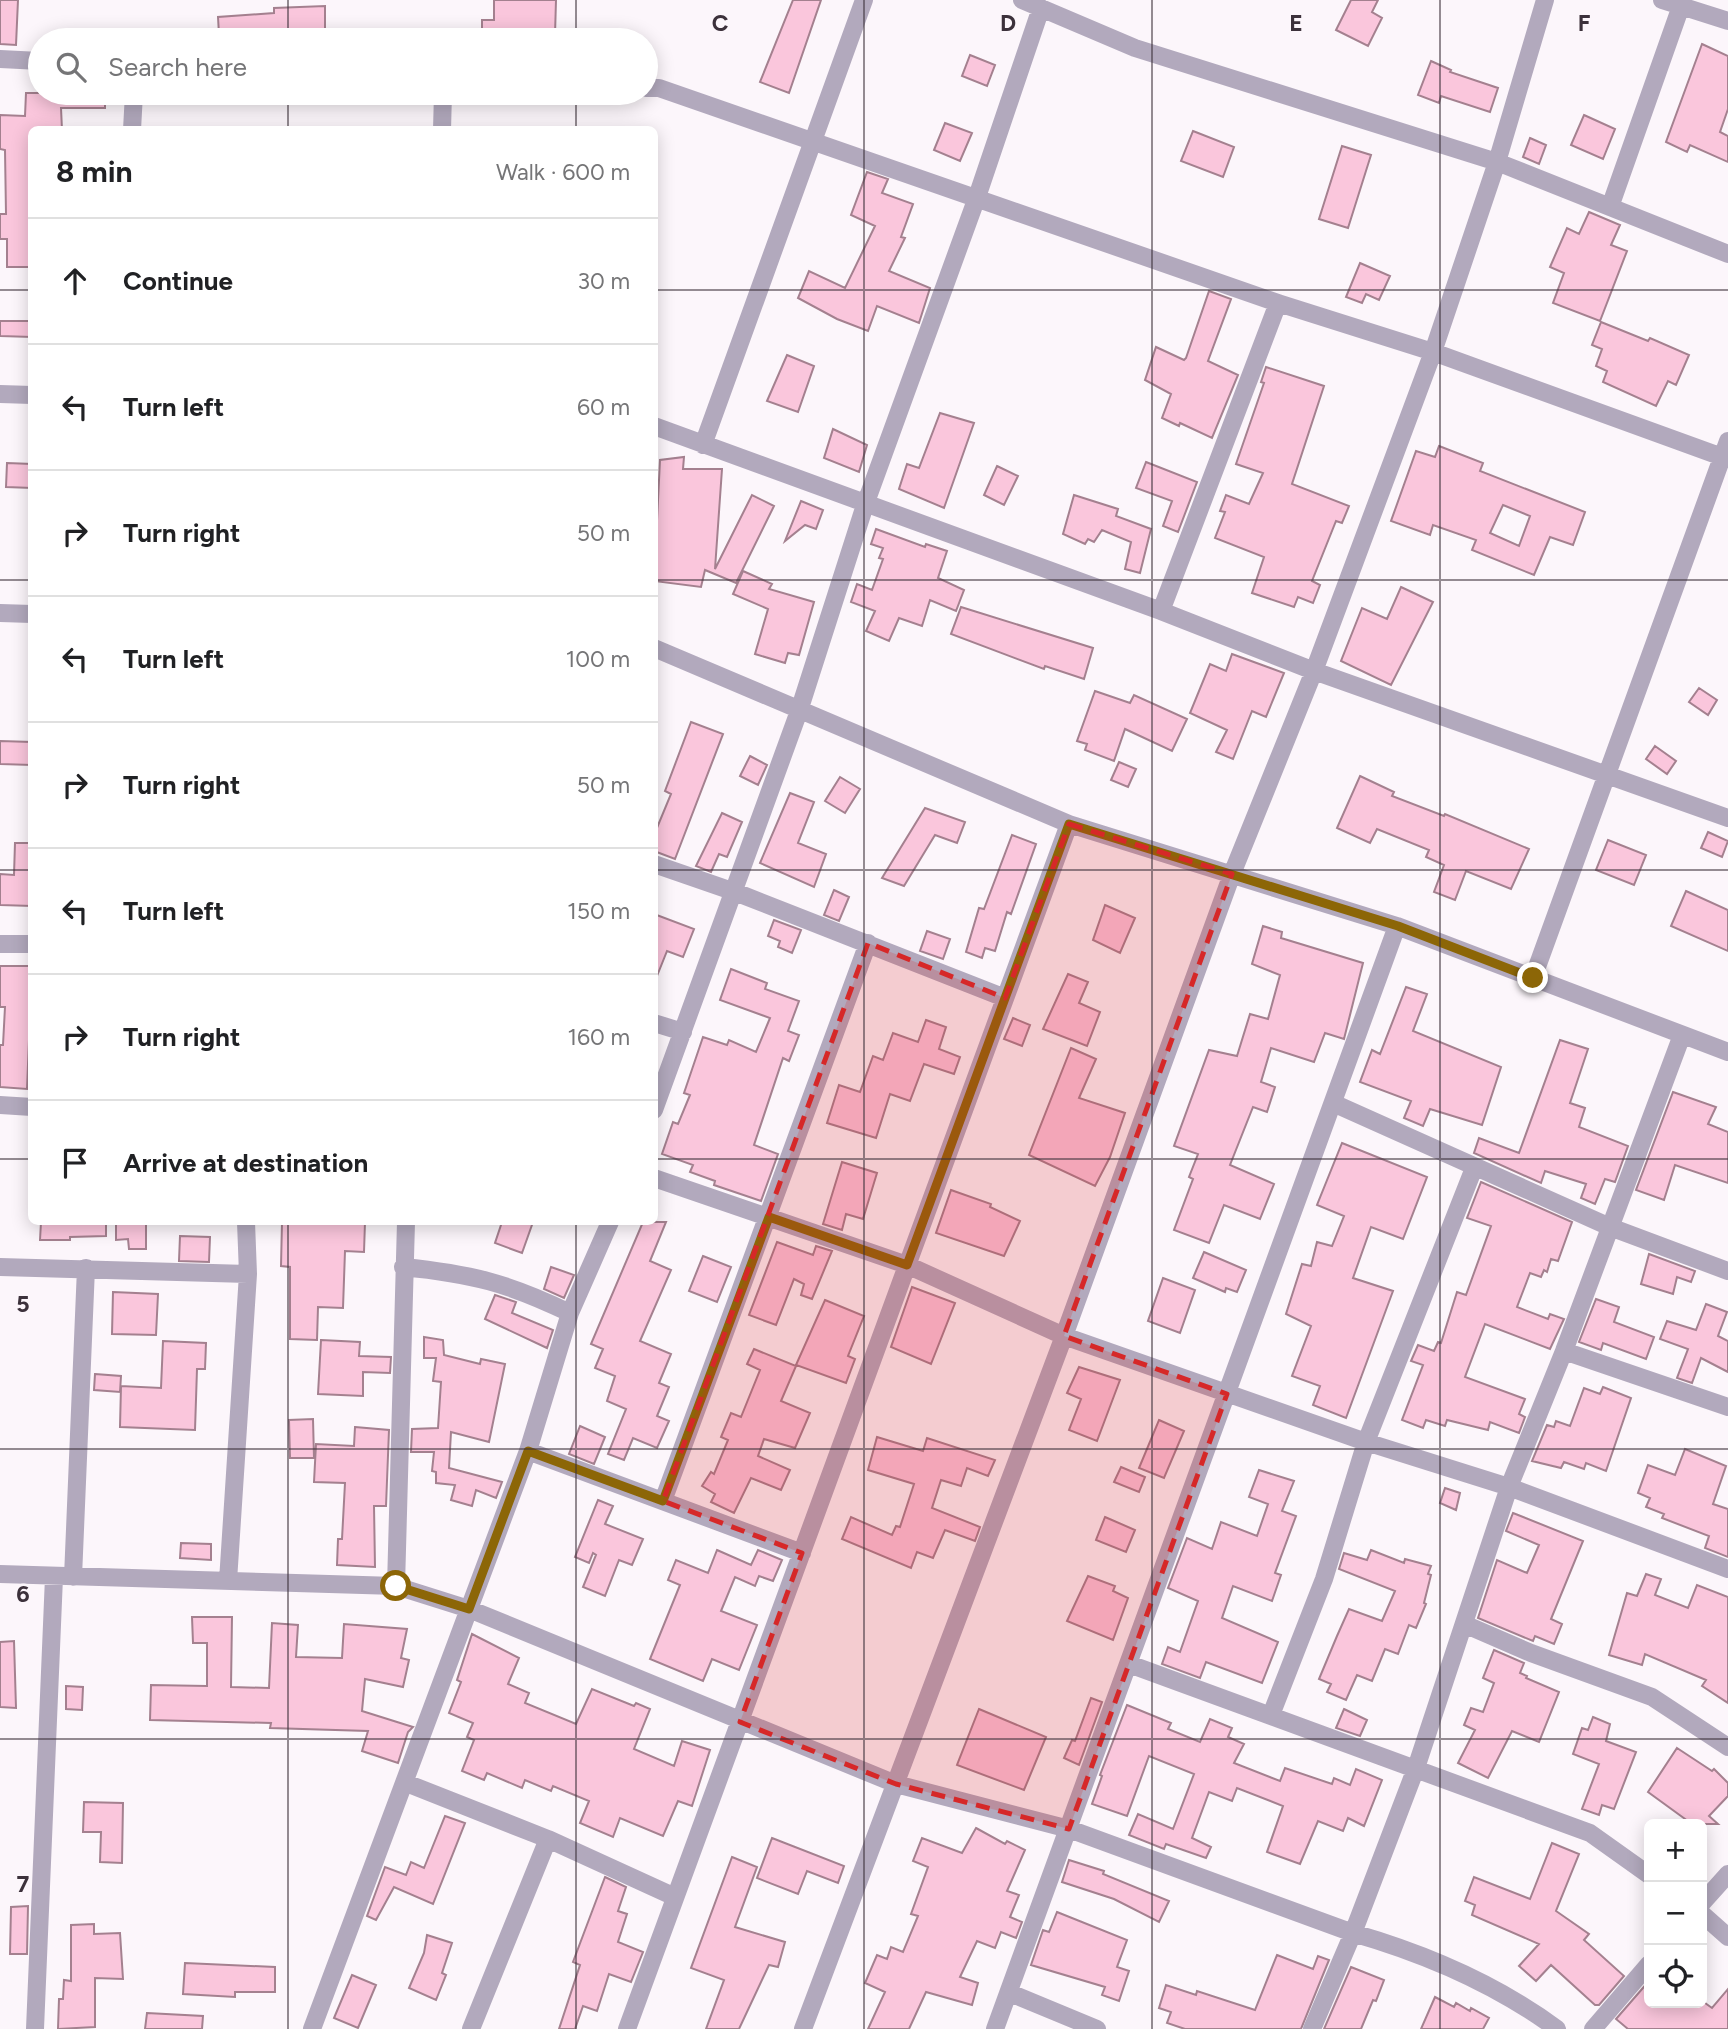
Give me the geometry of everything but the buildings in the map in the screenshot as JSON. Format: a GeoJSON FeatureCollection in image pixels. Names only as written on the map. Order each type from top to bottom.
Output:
{"type":"FeatureCollection","features":[{"type":"Feature","properties":{"kind":"street"},"geometry":{"type":"LineString","coordinates":[[703,445],[864,0]]}},
{"type":"Feature","properties":{"kind":"street"},"geometry":{"type":"LineString","coordinates":[[1022,0],[1135,48],[1497,162],[1728,254]]}},
{"type":"Feature","properties":{"kind":"street"},"geometry":{"type":"LineString","coordinates":[[803,2029],[1064,1336],[1232,874],[1314,671],[1433,352],[1497,162],[1545,0]]}},
{"type":"Feature","properties":{"kind":"street"},"geometry":{"type":"LineString","coordinates":[[1662,0],[1728,21]]}},
{"type":"Feature","properties":{"kind":"street"},"geometry":{"type":"LineString","coordinates":[[1611,207],[1681,6]]}},
{"type":"Feature","properties":{"kind":"street"},"geometry":{"type":"LineString","coordinates":[[658,1099],[799,711],[865,505],[976,200],[1041,8]]}},
{"type":"Feature","properties":{"kind":"street"},"geometry":{"type":"LineString","coordinates":[[0,59],[28,60]]}},
{"type":"Feature","properties":{"kind":"street"},"geometry":{"type":"LineString","coordinates":[[658,88],[1278,303],[1433,352],[1726,452],[1533,978]]}},
{"type":"Feature","properties":{"kind":"street"},"geometry":{"type":"LineString","coordinates":[[132,126],[133,105]]}},
{"type":"Feature","properties":{"kind":"street"},"geometry":{"type":"LineString","coordinates":[[442,126],[443,105]]}},
{"type":"Feature","properties":{"kind":"street"},"geometry":{"type":"LineString","coordinates":[[1161,611],[1278,303]]}},
{"type":"Feature","properties":{"kind":"street"},"geometry":{"type":"LineString","coordinates":[[0,394],[28,395]]}},
{"type":"Feature","properties":{"kind":"street"},"geometry":{"type":"LineString","coordinates":[[658,428],[1161,611],[1314,671],[1728,818]]}},
{"type":"Feature","properties":{"kind":"street"},"geometry":{"type":"LineString","coordinates":[[0,613],[28,614]]}},
{"type":"Feature","properties":{"kind":"street"},"geometry":{"type":"LineString","coordinates":[[658,650],[1069,824],[1398,926],[1728,1052]]}},
{"type":"Feature","properties":{"kind":"street"},"geometry":{"type":"LineString","coordinates":[[627,2029],[1069,824]]}},
{"type":"Feature","properties":{"kind":"street"},"geometry":{"type":"LineString","coordinates":[[658,865],[735,892],[1005,998]]}},
{"type":"Feature","properties":{"kind":"street"},"geometry":{"type":"LineString","coordinates":[[995,2029],[1398,926]]}},
{"type":"Feature","properties":{"kind":"street"},"geometry":{"type":"LineString","coordinates":[[663,1501],[868,943]]}},
{"type":"Feature","properties":{"kind":"street"},"geometry":{"type":"LineString","coordinates":[[0,944],[28,944]]}},
{"type":"Feature","properties":{"kind":"street"},"geometry":{"type":"LineString","coordinates":[[658,1024],[683,1032]]}},
{"type":"Feature","properties":{"kind":"street"},"geometry":{"type":"LineString","coordinates":[[1312,2029],[1353,1933],[1416,1768],[1509,1487],[1564,1351],[1682,1035]]}},
{"type":"Feature","properties":{"kind":"street"},"geometry":{"type":"LineString","coordinates":[[1333,1103],[1610,1227],[1728,1271]]}},
{"type":"Feature","properties":{"kind":"street"},"geometry":{"type":"LineString","coordinates":[[0,1105],[28,1107]]}},
{"type":"Feature","properties":{"kind":"street"},"geometry":{"type":"LineString","coordinates":[[1271,1715],[1324,1578],[1366,1442],[1474,1168]]}},
{"type":"Feature","properties":{"kind":"street"},"geometry":{"type":"LineString","coordinates":[[658,1179],[907,1265],[1064,1336],[1366,1442],[1509,1487],[1728,1569]]}},
{"type":"Feature","properties":{"kind":"street"},"geometry":{"type":"LineString","coordinates":[[228,1581],[248,1274],[246,1225]]}},
{"type":"Feature","properties":{"kind":"street"},"geometry":{"type":"LineString","coordinates":[[396,1586],[406,1225]]}},
{"type":"Feature","properties":{"kind":"street"},"geometry":{"type":"LineString","coordinates":[[312,2029],[528,1451],[570,1313],[609,1225]]}},
{"type":"Feature","properties":{"kind":"street"},"geometry":{"type":"LineString","coordinates":[[0,1267],[248,1274]]}},
{"type":"Feature","properties":{"kind":"street"},"geometry":{"type":"LineString","coordinates":[[404,1267],[462,1273],[518,1288],[570,1313]]}},
{"type":"Feature","properties":{"kind":"street"},"geometry":{"type":"LineString","coordinates":[[73,1577],[86,1268]]}},
{"type":"Feature","properties":{"kind":"street"},"geometry":{"type":"LineString","coordinates":[[1564,1351],[1728,1407]]}},
{"type":"Feature","properties":{"kind":"street"},"geometry":{"type":"LineString","coordinates":[[528,1451],[802,1553]]}},
{"type":"Feature","properties":{"kind":"street"},"geometry":{"type":"LineString","coordinates":[[0,1574],[396,1586],[469,1609],[740,1723],[896,1784],[1069,1829],[1353,1933],[1397,1945],[1464,1973],[1531,2010],[1557,2029]]}},
{"type":"Feature","properties":{"kind":"street"},"geometry":{"type":"LineString","coordinates":[[35,2029],[54,1577]]}},
{"type":"Feature","properties":{"kind":"street"},"geometry":{"type":"LineString","coordinates":[[1464,1624],[1531,1653],[1652,1697],[1728,1747]]}},
{"type":"Feature","properties":{"kind":"street"},"geometry":{"type":"LineString","coordinates":[[1129,1664],[1590,1833],[1644,1871]]}},
{"type":"Feature","properties":{"kind":"street"},"geometry":{"type":"LineString","coordinates":[[406,1783],[548,1839],[676,1897]]}},
{"type":"Feature","properties":{"kind":"street"},"geometry":{"type":"LineString","coordinates":[[471,2029],[548,1839]]}},
{"type":"Feature","properties":{"kind":"street"},"geometry":{"type":"LineString","coordinates":[[1707,1897],[1728,1874]]}},
{"type":"Feature","properties":{"kind":"street"},"geometry":{"type":"LineString","coordinates":[[1707,1918],[1728,1937]]}},
{"type":"Feature","properties":{"kind":"street"},"geometry":{"type":"LineString","coordinates":[[1593,2029],[1644,1970]]}},
{"type":"Feature","properties":{"kind":"street"},"geometry":{"type":"LineString","coordinates":[[1010,1993],[1097,2029]]}},
{"type":"Feature","properties":{"kind":"highlighted area"},"geometry":{"type":"Polygon","coordinates":[[[1069,824],[1232,874],[1064,1336],[1227,1394],[1069,1829],[896,1784],[740,1722],[802,1553],[663,1501],[868,943],[1005,998],[1069,824]]]}},
{"type":"Feature","properties":{"kind":"route"},"geometry":{"type":"LineString","coordinates":[[396,1586],[469,1609],[528,1451],[663,1501],[769,1217],[907,1265],[1069,824],[1398,926],[1533,978]]}}]}
